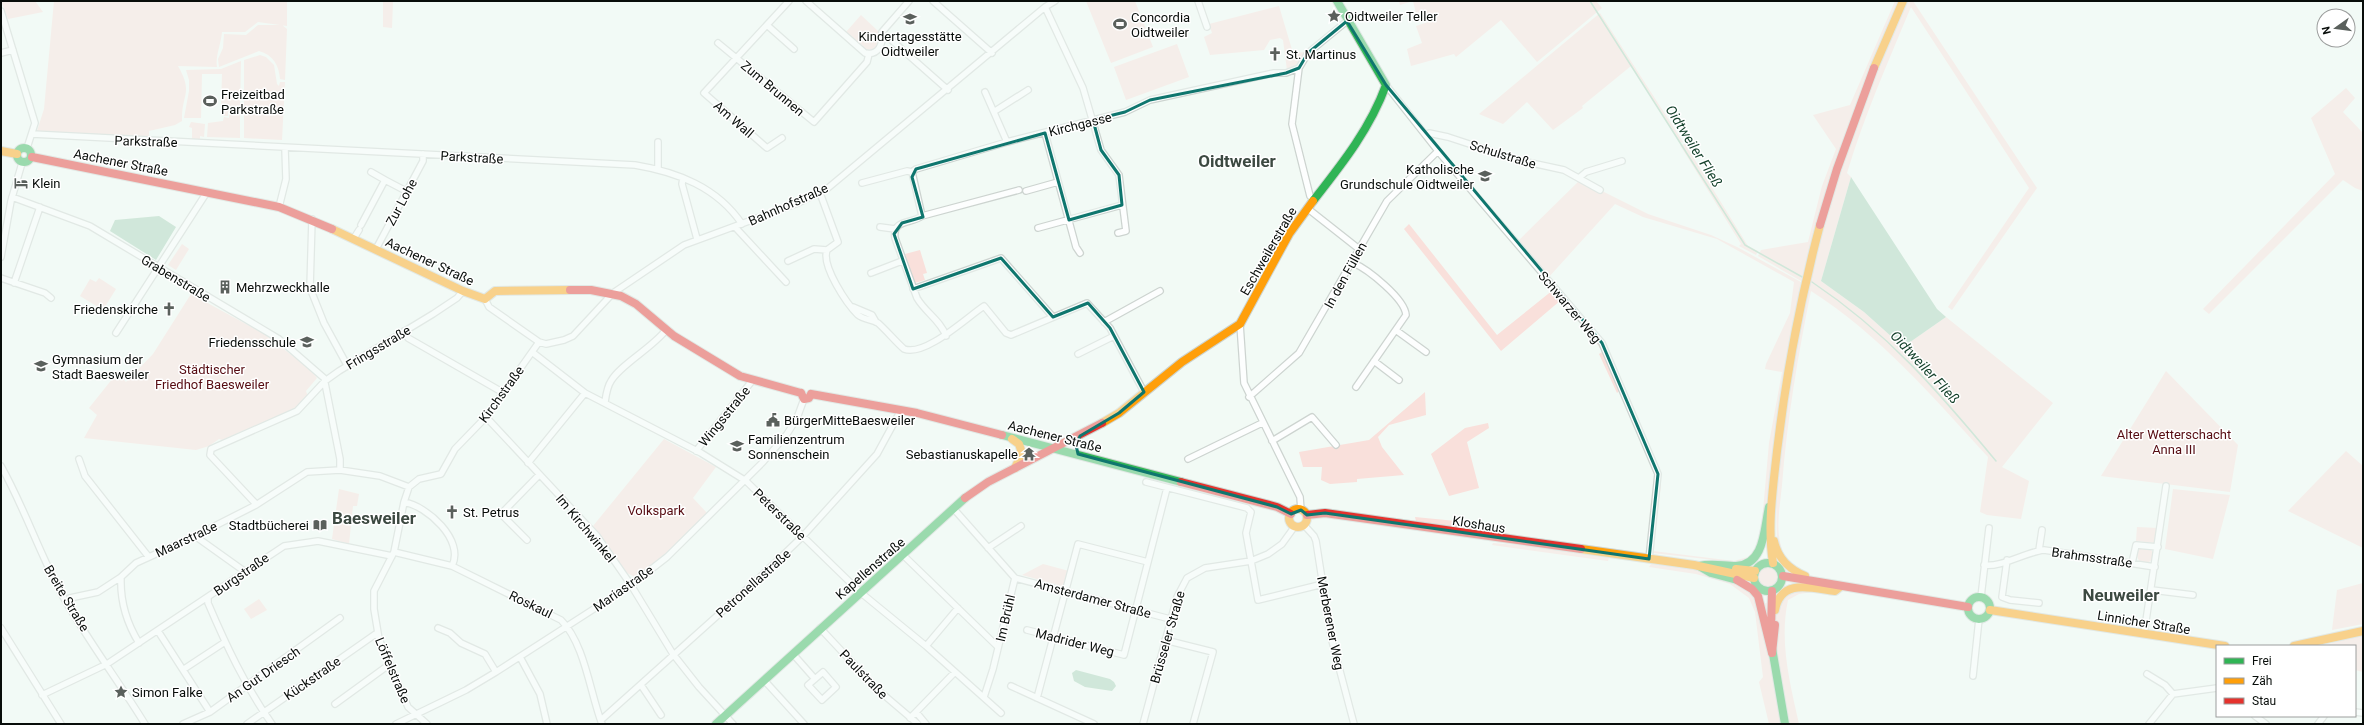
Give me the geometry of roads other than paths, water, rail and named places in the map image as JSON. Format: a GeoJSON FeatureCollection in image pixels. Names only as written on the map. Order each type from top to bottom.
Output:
{"type":"FeatureCollection","features":[{"type":"Feature","properties":{"kind":"main road"},"geometry":{"type":"LineString","coordinates":[[1340,1],[1347,21],[1369,53],[1386,85]]}},
{"type":"Feature","properties":{"kind":"main road"},"geometry":{"type":"LineString","coordinates":[[1754,575],[1764,563],[1783,399],[1807,274],[1828,196],[1854,117],[1903,1]]}},
{"type":"Feature","properties":{"kind":"main road","name":"Eschweilerstraße"},"geometry":{"type":"LineString","coordinates":[[1054,448],[1080,436],[1119,413],[1182,362],[1240,324],[1289,234],[1307,208],[1349,155],[1376,109],[1386,85]]}},
{"type":"Feature","properties":{"kind":"main road"},"geometry":{"type":"LineString","coordinates":[[27,148],[31,152],[32,157],[27,163],[22,163],[18,160],[17,154],[20,150],[27,148]]}},
{"type":"Feature","properties":{"kind":"main road"},"geometry":{"type":"LineString","coordinates":[[1,151],[17,154]]}},
{"type":"Feature","properties":{"kind":"main road","name":"Aachener Straße"},"geometry":{"type":"LineString","coordinates":[[32,157],[279,207],[312,219],[463,291],[485,299],[494,292],[507,290],[591,290],[613,293],[636,304],[666,330],[698,351],[752,381],[805,395],[901,410],[1078,454],[1277,507],[1291,514]]}},
{"type":"Feature","properties":{"kind":"main road"},"geometry":{"type":"LineString","coordinates":[[1078,454],[1076,445],[1080,436]]}},
{"type":"Feature","properties":{"kind":"main road"},"geometry":{"type":"LineString","coordinates":[[1008,437],[1019,444],[1021,448],[1021,458],[1015,469]]}},
{"type":"Feature","properties":{"kind":"main road","name":"Kapellenstraße"},"geometry":{"type":"LineString","coordinates":[[716,724],[953,508],[983,486],[1054,448]]}},
{"type":"Feature","properties":{"kind":"main road"},"geometry":{"type":"LineString","coordinates":[[1772,501],[1771,551],[1773,564]]}},
{"type":"Feature","properties":{"kind":"main road"},"geometry":{"type":"LineString","coordinates":[[1699,566],[1709,562],[1741,565],[1755,557],[1761,548],[1766,518],[1772,501]]}},
{"type":"Feature","properties":{"kind":"main road"},"geometry":{"type":"LineString","coordinates":[[1772,501],[1775,509],[1775,544],[1782,561],[1797,573],[1830,581],[1840,587]]}},
{"type":"Feature","properties":{"kind":"main road"},"geometry":{"type":"LineString","coordinates":[[1295,510],[1307,513],[1307,521],[1304,525],[1294,526],[1290,519],[1291,514],[1295,510]]}},
{"type":"Feature","properties":{"kind":"main road","name":"Kloshaus"},"geometry":{"type":"LineString","coordinates":[[1307,513],[1699,566]]}},
{"type":"Feature","properties":{"kind":"main road"},"geometry":{"type":"LineString","coordinates":[[1764,563],[1773,564],[1780,568],[1782,579]]}},
{"type":"Feature","properties":{"kind":"main road"},"geometry":{"type":"LineString","coordinates":[[1699,566],[1754,575]]}},
{"type":"Feature","properties":{"kind":"main road"},"geometry":{"type":"LineString","coordinates":[[1699,566],[1708,573],[1736,579],[1752,590],[1763,608],[1767,646],[1772,654]]}},
{"type":"Feature","properties":{"kind":"main road"},"geometry":{"type":"LineString","coordinates":[[1754,575],[1757,586],[1768,591]]}},
{"type":"Feature","properties":{"kind":"main road"},"geometry":{"type":"LineString","coordinates":[[1785,724],[1771,643],[1768,634],[1768,591],[1782,579],[1968,607]]}},
{"type":"Feature","properties":{"kind":"main road"},"geometry":{"type":"LineString","coordinates":[[1772,654],[1776,605],[1783,592],[1794,587],[1835,591],[1840,587]]}},
{"type":"Feature","properties":{"kind":"main road"},"geometry":{"type":"LineString","coordinates":[[1980,596],[1988,601],[1990,610],[1986,617],[1979,619],[1972,617],[1968,607],[1971,600],[1980,596]]}},
{"type":"Feature","properties":{"kind":"main road","name":"Linnicher Straße"},"geometry":{"type":"LineString","coordinates":[[1990,610],[2216,645]]}},
{"type":"Feature","properties":{"kind":"main road"},"geometry":{"type":"LineString","coordinates":[[2300,645],[2320,642],[2363,631]]}},
{"type":"Feature","properties":{"kind":"street"},"geometry":{"type":"LineString","coordinates":[[718,43],[737,58],[768,26],[789,1]]}},
{"type":"Feature","properties":{"kind":"street"},"geometry":{"type":"LineString","coordinates":[[806,1],[865,53],[869,54],[880,48],[882,42],[882,32],[910,1]]}},
{"type":"Feature","properties":{"kind":"street"},"geometry":{"type":"LineString","coordinates":[[933,1],[992,53]]}},
{"type":"Feature","properties":{"kind":"street","name":"Bahnhofstraße"},"geometry":{"type":"LineString","coordinates":[[613,293],[678,249],[697,239],[735,227],[820,193],[854,168],[1045,7],[1055,1]]}},
{"type":"Feature","properties":{"kind":"street"},"geometry":{"type":"LineString","coordinates":[[1198,1],[1207,27]]}},
{"type":"Feature","properties":{"kind":"street"},"geometry":{"type":"LineString","coordinates":[[1045,7],[1083,88],[1101,150],[1119,175],[1126,231],[1118,233]]}},
{"type":"Feature","properties":{"kind":"street"},"geometry":{"type":"LineString","coordinates":[[1,11],[34,123],[27,148]]}},
{"type":"Feature","properties":{"kind":"street"},"geometry":{"type":"LineString","coordinates":[[1314,200],[1310,196],[1292,124],[1299,68],[1308,53],[1347,21]]}},
{"type":"Feature","properties":{"kind":"street"},"geometry":{"type":"LineString","coordinates":[[768,26],[794,49]]}},
{"type":"Feature","properties":{"kind":"street"},"geometry":{"type":"LineString","coordinates":[[888,37],[948,90]]}},
{"type":"Feature","properties":{"kind":"street"},"geometry":{"type":"LineString","coordinates":[[1,53],[12,50]]}},
{"type":"Feature","properties":{"kind":"street","name":"Zum Brunnen"},"geometry":{"type":"LineString","coordinates":[[737,58],[814,122],[867,62],[869,54]]}},
{"type":"Feature","properties":{"kind":"street","name":"Am Wall"},"geometry":{"type":"LineString","coordinates":[[737,58],[704,93],[767,148],[782,138]]}},
{"type":"Feature","properties":{"kind":"street","name":"Kirchgasse"},"geometry":{"type":"LineString","coordinates":[[862,183],[907,171],[912,172],[916,168],[1007,142],[1125,112],[1150,100],[1274,73],[1286,73],[1299,68]]}},
{"type":"Feature","properties":{"kind":"street"},"geometry":{"type":"LineString","coordinates":[[1386,85],[1438,151]]}},
{"type":"Feature","properties":{"kind":"street"},"geometry":{"type":"LineString","coordinates":[[995,111],[1028,90]]}},
{"type":"Feature","properties":{"kind":"street"},"geometry":{"type":"LineString","coordinates":[[985,92],[995,111],[1007,142]]}},
{"type":"Feature","properties":{"kind":"street"},"geometry":{"type":"LineString","coordinates":[[1045,133],[1076,247],[1080,253]]}},
{"type":"Feature","properties":{"kind":"street","name":"Schulstraße"},"geometry":{"type":"LineString","coordinates":[[1426,135],[1429,133],[1441,135],[1502,155],[1564,170],[1600,190]]}},
{"type":"Feature","properties":{"kind":"street","name":"Parkstraße"},"geometry":{"type":"LineString","coordinates":[[32,134],[285,149],[611,162],[658,169],[707,189],[742,224]]}},
{"type":"Feature","properties":{"kind":"street"},"geometry":{"type":"LineString","coordinates":[[658,142],[658,169]]}},
{"type":"Feature","properties":{"kind":"street"},"geometry":{"type":"LineString","coordinates":[[279,207],[286,180],[285,149]]}},
{"type":"Feature","properties":{"kind":"street","name":"In den Füllen"},"geometry":{"type":"LineString","coordinates":[[1249,397],[1299,353],[1388,201],[1438,151]]}},
{"type":"Feature","properties":{"kind":"street","name":"Schwarzer Weg"},"geometry":{"type":"LineString","coordinates":[[1438,151],[1602,343],[1658,474],[1649,559]]}},
{"type":"Feature","properties":{"kind":"street","name":"Zur Lohe"},"geometry":{"type":"LineString","coordinates":[[376,249],[423,161],[423,154]]}},
{"type":"Feature","properties":{"kind":"street"},"geometry":{"type":"LineString","coordinates":[[1580,178],[1586,172],[1622,161]]}},
{"type":"Feature","properties":{"kind":"street"},"geometry":{"type":"LineString","coordinates":[[1,257],[12,197],[22,163]]}},
{"type":"Feature","properties":{"kind":"street"},"geometry":{"type":"LineString","coordinates":[[371,172],[406,191]]}},
{"type":"Feature","properties":{"kind":"street"},"geometry":{"type":"LineString","coordinates":[[912,172],[922,216]]}},
{"type":"Feature","properties":{"kind":"street"},"geometry":{"type":"LineString","coordinates":[[683,178],[682,184],[697,239]]}},
{"type":"Feature","properties":{"kind":"street"},"geometry":{"type":"LineString","coordinates":[[354,238],[385,180]]}},
{"type":"Feature","properties":{"kind":"street"},"geometry":{"type":"LineString","coordinates":[[880,227],[895,229],[902,223],[922,216],[1058,182]]}},
{"type":"Feature","properties":{"kind":"street"},"geometry":{"type":"LineString","coordinates":[[116,333],[157,267],[207,192]]}},
{"type":"Feature","properties":{"kind":"street"},"geometry":{"type":"LineString","coordinates":[[788,261],[814,249],[827,250],[836,246],[838,239],[820,193]]}},
{"type":"Feature","properties":{"kind":"street","name":"Grabenstraße"},"geometry":{"type":"LineString","coordinates":[[12,197],[40,206],[90,226],[270,333],[320,372],[325,381]]}},
{"type":"Feature","properties":{"kind":"street"},"geometry":{"type":"LineString","coordinates":[[1038,228],[1122,205]]}},
{"type":"Feature","properties":{"kind":"street"},"geometry":{"type":"LineString","coordinates":[[14,282],[40,206]]}},
{"type":"Feature","properties":{"kind":"street"},"geometry":{"type":"LineString","coordinates":[[1307,208],[1359,249]]}},
{"type":"Feature","properties":{"kind":"street"},"geometry":{"type":"LineString","coordinates":[[312,219],[310,288],[324,323],[347,365]]}},
{"type":"Feature","properties":{"kind":"street"},"geometry":{"type":"LineString","coordinates":[[735,227],[786,282]]}},
{"type":"Feature","properties":{"kind":"street"},"geometry":{"type":"LineString","coordinates":[[895,229],[895,238],[902,261],[921,306],[944,329],[946,336]]}},
{"type":"Feature","properties":{"kind":"street"},"geometry":{"type":"LineString","coordinates":[[827,250],[826,261],[834,280],[853,307],[872,315],[876,322],[908,351],[946,336],[984,306],[1006,333],[1011,335],[1087,304],[1104,322],[1114,336],[1144,392]]}},
{"type":"Feature","properties":{"kind":"street"},"geometry":{"type":"LineString","coordinates":[[913,289],[1001,258],[1054,317]]}},
{"type":"Feature","properties":{"kind":"street"},"geometry":{"type":"LineString","coordinates":[[871,273],[902,261]]}},
{"type":"Feature","properties":{"kind":"street"},"geometry":{"type":"LineString","coordinates":[[1353,263],[1371,272],[1404,307],[1406,315],[1356,387]]}},
{"type":"Feature","properties":{"kind":"street"},"geometry":{"type":"LineString","coordinates":[[1,278],[45,293],[51,298]]}},
{"type":"Feature","properties":{"kind":"street","name":"Fringsstraße"},"geometry":{"type":"LineString","coordinates":[[256,504],[210,455],[211,449],[297,411],[325,381],[347,365],[433,314],[457,298],[463,291]]}},
{"type":"Feature","properties":{"kind":"street"},"geometry":{"type":"LineString","coordinates":[[1104,322],[1160,291]]}},
{"type":"Feature","properties":{"kind":"street"},"geometry":{"type":"LineString","coordinates":[[485,299],[489,307],[539,342],[554,343],[573,336],[613,293]]}},
{"type":"Feature","properties":{"kind":"street"},"geometry":{"type":"LineString","coordinates":[[1240,324],[1244,383],[1249,397],[1307,513]]}},
{"type":"Feature","properties":{"kind":"street"},"geometry":{"type":"LineString","coordinates":[[605,402],[607,389],[613,378],[659,339],[666,330]]}},
{"type":"Feature","properties":{"kind":"street"},"geometry":{"type":"LineString","coordinates":[[404,331],[408,338],[502,392]]}},
{"type":"Feature","properties":{"kind":"street"},"geometry":{"type":"LineString","coordinates":[[1396,331],[1426,352]]}},
{"type":"Feature","properties":{"kind":"street"},"geometry":{"type":"LineString","coordinates":[[1078,354],[1114,336]]}},
{"type":"Feature","properties":{"kind":"street","name":"Kirchstraße"},"geometry":{"type":"LineString","coordinates":[[409,487],[419,479],[441,474],[455,449],[486,418],[502,392],[539,342]]}},
{"type":"Feature","properties":{"kind":"street","name":"Peterstraße"},"geometry":{"type":"LineString","coordinates":[[532,352],[585,393],[605,402],[696,451],[746,481],[860,592],[926,646],[1001,713]]}},
{"type":"Feature","properties":{"kind":"street"},"geometry":{"type":"LineString","coordinates":[[1374,361],[1399,380]]}},
{"type":"Feature","properties":{"kind":"street"},"geometry":{"type":"LineString","coordinates":[[325,381],[340,459],[340,470]]}},
{"type":"Feature","properties":{"kind":"street","name":"Wingsstraße"},"geometry":{"type":"LineString","coordinates":[[696,451],[752,381]]}},
{"type":"Feature","properties":{"kind":"street"},"geometry":{"type":"LineString","coordinates":[[528,463],[585,393]]}},
{"type":"Feature","properties":{"kind":"street","name":"Mariastraße"},"geometry":{"type":"LineString","coordinates":[[396,724],[496,672],[631,585],[666,557],[746,481],[787,434],[797,418],[805,395]]}},
{"type":"Feature","properties":{"kind":"street","name":"Petronellastraße"},"geometry":{"type":"LineString","coordinates":[[601,722],[673,654],[756,581],[802,537],[877,454],[901,410]]}},
{"type":"Feature","properties":{"kind":"street"},"geometry":{"type":"LineString","coordinates":[[1272,441],[1312,417],[1336,444]]}},
{"type":"Feature","properties":{"kind":"street","name":"Im Kirchwinkel"},"geometry":{"type":"LineString","coordinates":[[486,418],[597,536],[631,585],[673,654],[699,688],[733,724]]}},
{"type":"Feature","properties":{"kind":"street"},"geometry":{"type":"LineString","coordinates":[[1188,459],[1262,423]]}},
{"type":"Feature","properties":{"kind":"street"},"geometry":{"type":"LineString","coordinates":[[79,459],[85,476],[148,556]]}},
{"type":"Feature","properties":{"kind":"street","name":"Breite Straße"},"geometry":{"type":"LineString","coordinates":[[1,466],[14,489],[40,552],[61,592],[145,724]]}},
{"type":"Feature","properties":{"kind":"street","name":"Maarstraße"},"geometry":{"type":"LineString","coordinates":[[70,598],[98,592],[121,577],[136,563],[148,556],[195,536],[256,504],[307,472],[340,470],[380,476],[409,487]]}},
{"type":"Feature","properties":{"kind":"street"},"geometry":{"type":"LineString","coordinates":[[527,540],[501,514],[539,475]]}},
{"type":"Feature","properties":{"kind":"street"},"geometry":{"type":"LineString","coordinates":[[1146,482],[1248,508],[1251,512],[1246,533],[1258,600],[1323,584]]}},
{"type":"Feature","properties":{"kind":"street"},"geometry":{"type":"LineString","coordinates":[[2144,634],[2152,590],[2166,486]]}},
{"type":"Feature","properties":{"kind":"street"},"geometry":{"type":"LineString","coordinates":[[393,554],[404,502],[409,487]]}},
{"type":"Feature","properties":{"kind":"street"},"geometry":{"type":"LineString","coordinates":[[1136,610],[1167,488]]}},
{"type":"Feature","properties":{"kind":"street"},"geometry":{"type":"LineString","coordinates":[[404,502],[410,503],[425,512],[448,532],[456,554],[452,566]]}},
{"type":"Feature","properties":{"kind":"street","name":"Im Brühl"},"geometry":{"type":"LineString","coordinates":[[953,508],[1015,578],[984,698]]}},
{"type":"Feature","properties":{"kind":"street","name":"Merberener Weg"},"geometry":{"type":"LineString","coordinates":[[1304,525],[1316,541],[1331,637],[1354,724]]}},
{"type":"Feature","properties":{"kind":"street"},"geometry":{"type":"LineString","coordinates":[[988,548],[1021,526]]}},
{"type":"Feature","properties":{"kind":"street","name":"Brüsseler Straße"},"geometry":{"type":"LineString","coordinates":[[1142,724],[1170,619],[1179,591],[1187,578],[1194,572],[1222,564],[1251,561],[1268,554],[1282,544],[1294,526]]}},
{"type":"Feature","properties":{"kind":"street"},"geometry":{"type":"LineString","coordinates":[[1980,596],[1989,528]]}},
{"type":"Feature","properties":{"kind":"street"},"geometry":{"type":"LineString","coordinates":[[2039,550],[2042,530]]}},
{"type":"Feature","properties":{"kind":"street"},"geometry":{"type":"LineString","coordinates":[[195,536],[244,571]]}},
{"type":"Feature","properties":{"kind":"street","name":"Burgstraße"},"geometry":{"type":"LineString","coordinates":[[42,695],[107,664],[158,631],[244,571],[284,546],[308,541],[393,554]]}},
{"type":"Feature","properties":{"kind":"street"},"geometry":{"type":"LineString","coordinates":[[1037,698],[1078,544],[1148,562]]}},
{"type":"Feature","properties":{"kind":"street"},"geometry":{"type":"LineString","coordinates":[[2132,563],[2136,545],[2158,547]]}},
{"type":"Feature","properties":{"kind":"street","name":"Brahmsstraße"},"geometry":{"type":"LineString","coordinates":[[1984,565],[1996,565],[2039,550],[2056,550],[2155,567]]}},
{"type":"Feature","properties":{"kind":"street","name":"Roskaul"},"geometry":{"type":"LineString","coordinates":[[393,554],[452,566],[550,613],[567,626],[580,652],[601,722]]}},
{"type":"Feature","properties":{"kind":"street","name":"Löffelstraße"},"geometry":{"type":"LineString","coordinates":[[393,554],[374,591],[374,609],[377,633],[408,707],[415,715]]}},
{"type":"Feature","properties":{"kind":"street"},"geometry":{"type":"LineString","coordinates":[[903,555],[998,647]]}},
{"type":"Feature","properties":{"kind":"street"},"geometry":{"type":"LineString","coordinates":[[2007,560],[2002,597],[2010,600],[2039,603]]}},
{"type":"Feature","properties":{"kind":"street"},"geometry":{"type":"LineString","coordinates":[[121,577],[120,598],[125,614],[139,643]]}},
{"type":"Feature","properties":{"kind":"street","name":"Amsterdamer Straße"},"geometry":{"type":"LineString","coordinates":[[1015,578],[1170,619]]}},
{"type":"Feature","properties":{"kind":"street"},"geometry":{"type":"LineString","coordinates":[[2152,590],[2193,595]]}},
{"type":"Feature","properties":{"kind":"street"},"geometry":{"type":"LineString","coordinates":[[208,597],[208,603],[246,685],[263,713],[272,724]]}},
{"type":"Feature","properties":{"kind":"street"},"geometry":{"type":"LineString","coordinates":[[926,646],[958,608]]}},
{"type":"Feature","properties":{"kind":"street","name":"Madrider Weg"},"geometry":{"type":"LineString","coordinates":[[1027,630],[1124,655],[1136,610]]}},
{"type":"Feature","properties":{"kind":"street","name":"An Gut Driesch"},"geometry":{"type":"LineString","coordinates":[[183,724],[210,712],[340,618]]}},
{"type":"Feature","properties":{"kind":"street"},"geometry":{"type":"LineString","coordinates":[[1973,676],[1979,619]]}},
{"type":"Feature","properties":{"kind":"street"},"geometry":{"type":"LineString","coordinates":[[1,628],[61,724]]}},
{"type":"Feature","properties":{"kind":"street"},"geometry":{"type":"LineString","coordinates":[[438,628],[450,633],[461,643],[485,654],[496,672]]}},
{"type":"Feature","properties":{"kind":"street","name":"Paulstraße"},"geometry":{"type":"LineString","coordinates":[[820,628],[878,690],[918,724]]}},
{"type":"Feature","properties":{"kind":"street"},"geometry":{"type":"LineString","coordinates":[[158,631],[184,669],[210,712]]}},
{"type":"Feature","properties":{"kind":"street","name":"Kückstraße"},"geometry":{"type":"LineString","coordinates":[[247,724],[377,633]]}},
{"type":"Feature","properties":{"kind":"street"},"geometry":{"type":"LineString","coordinates":[[1165,640],[1213,652],[1193,724]]}},
{"type":"Feature","properties":{"kind":"street"},"geometry":{"type":"LineString","coordinates":[[184,669],[225,642]]}},
{"type":"Feature","properties":{"kind":"street"},"geometry":{"type":"LineString","coordinates":[[792,654],[815,679]]}},
{"type":"Feature","properties":{"kind":"street"},"geometry":{"type":"LineString","coordinates":[[520,657],[540,694],[547,724]]}},
{"type":"Feature","properties":{"kind":"street"},"geometry":{"type":"LineString","coordinates":[[335,704],[390,664]]}},
{"type":"Feature","properties":{"kind":"street"},"geometry":{"type":"LineString","coordinates":[[823,672],[836,686],[822,700],[808,685],[815,679],[823,672]]}},
{"type":"Feature","properties":{"kind":"street"},"geometry":{"type":"LineString","coordinates":[[910,718],[955,672]]}},
{"type":"Feature","properties":{"kind":"street"},"geometry":{"type":"LineString","coordinates":[[2147,674],[2165,685],[2173,694]]}},
{"type":"Feature","properties":{"kind":"street"},"geometry":{"type":"LineString","coordinates":[[764,680],[804,724]]}},
{"type":"Feature","properties":{"kind":"street"},"geometry":{"type":"LineString","coordinates":[[641,685],[661,715]]}},
{"type":"Feature","properties":{"kind":"street"},"geometry":{"type":"LineString","coordinates":[[1011,686],[1094,724]]}},
{"type":"Feature","properties":{"kind":"street"},"geometry":{"type":"LineString","coordinates":[[2149,724],[2173,694],[2216,688]]}},
{"type":"Feature","properties":{"kind":"street"},"geometry":{"type":"LineString","coordinates":[[916,712],[926,724]]}},
{"type":"Feature","properties":{"kind":"street"},"geometry":{"type":"LineString","coordinates":[[415,715],[427,724]]}},
{"type":"Feature","properties":{"kind":"street"},"geometry":{"type":"LineString","coordinates":[[2256,717],[2266,724]]}},
{"type":"Feature","properties":{"kind":"waterway","name":"Oidtweiler Fließ"},"geometry":{"type":"LineString","coordinates":[[1590,1],[1745,245],[1804,278]]}},
{"type":"Feature","properties":{"kind":"waterway","name":"Oidtweiler Fließ"},"geometry":{"type":"LineString","coordinates":[[1812,282],[1865,322],[1911,364],[1996,461]]}},
{"type":"Feature","properties":{"kind":"place","name":"Oidtweiler Teller"},"geometry":{"type":"Point","coordinates":[1334,16]}},
{"type":"Feature","properties":{"kind":"place","name":"Kindertagesstätte Oidtweiler"},"geometry":{"type":"Point","coordinates":[910,19]}},
{"type":"Feature","properties":{"kind":"place","name":"Concordia Oidtweiler"},"geometry":{"type":"Point","coordinates":[1120,24]}},
{"type":"Feature","properties":{"kind":"place","name":"St. Martinus"},"geometry":{"type":"Point","coordinates":[1275,54]}},
{"type":"Feature","properties":{"kind":"place","name":"Freizeitbad Parkstraße"},"geometry":{"type":"Point","coordinates":[210,101]}},
{"type":"Feature","properties":{"kind":"place","name":"Katholische Grundschule Oidtweiler"},"geometry":{"type":"Point","coordinates":[1485,176]}},
{"type":"Feature","properties":{"kind":"place","name":"Klein"},"geometry":{"type":"Point","coordinates":[21,183]}},
{"type":"Feature","properties":{"kind":"place","name":"Mehrzweckhalle"},"geometry":{"type":"Point","coordinates":[225,287]}},
{"type":"Feature","properties":{"kind":"place","name":"Friedenskirche"},"geometry":{"type":"Point","coordinates":[169,309]}},
{"type":"Feature","properties":{"kind":"place","name":"Friedensschule"},"geometry":{"type":"Point","coordinates":[307,342]}},
{"type":"Feature","properties":{"kind":"place","name":"Gymnasium der Stadt Baesweiler"},"geometry":{"type":"Point","coordinates":[41,366]}},
{"type":"Feature","properties":{"kind":"place","name":"BürgerMitteBaesweiler"},"geometry":{"type":"Point","coordinates":[773,420]}},
{"type":"Feature","properties":{"kind":"place","name":"Familienzentrum Sonnenschein"},"geometry":{"type":"Point","coordinates":[737,446]}},
{"type":"Feature","properties":{"kind":"place","name":"Sebastianuskapelle"},"geometry":{"type":"Point","coordinates":[1029,454]}},
{"type":"Feature","properties":{"kind":"place","name":"St. Petrus"},"geometry":{"type":"Point","coordinates":[452,512]}},
{"type":"Feature","properties":{"kind":"place","name":"Stadtbücherei"},"geometry":{"type":"Point","coordinates":[320,525]}},
{"type":"Feature","properties":{"kind":"place","name":"Simon Falke"},"geometry":{"type":"Point","coordinates":[121,692]}},
{"type":"Feature","properties":{"kind":"district","name":"Oidtweiler"},"geometry":{"type":"Point","coordinates":[1237,161]}},
{"type":"Feature","properties":{"kind":"district","name":"Baesweiler"},"geometry":{"type":"Point","coordinates":[374,518]}},
{"type":"Feature","properties":{"kind":"district","name":"Neuweiler"},"geometry":{"type":"Point","coordinates":[2121,595]}},
{"type":"Feature","properties":{"kind":"park label","name":"Städtischer Friedhof Baesweiler"},"geometry":{"type":"Point","coordinates":[212,376]}},
{"type":"Feature","properties":{"kind":"park label","name":"Alter Wetterschacht Anna III"},"geometry":{"type":"Point","coordinates":[2174,442]}},
{"type":"Feature","properties":{"kind":"park label","name":"Volkspark"},"geometry":{"type":"Point","coordinates":[656,510]}}]}
